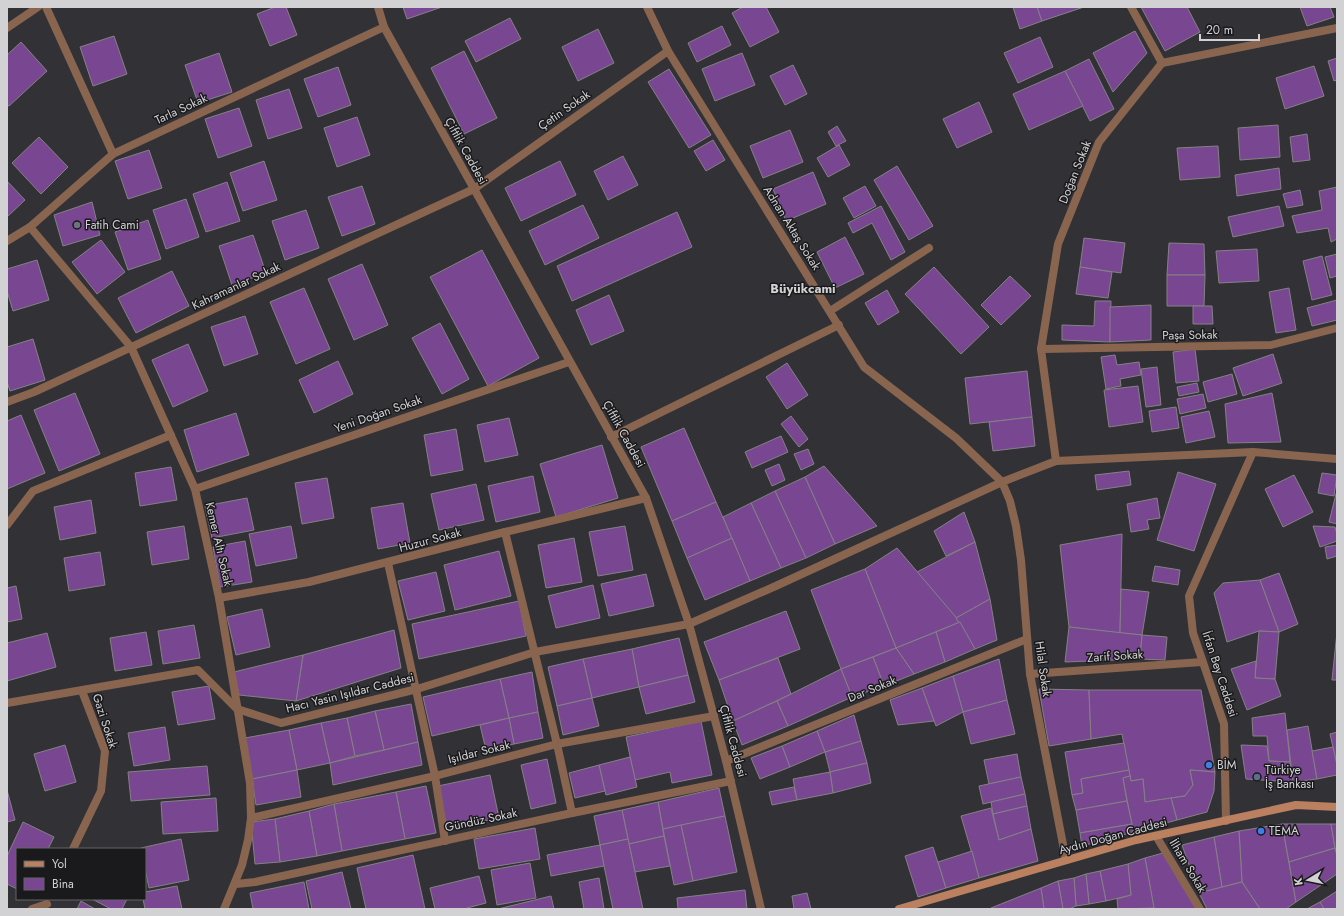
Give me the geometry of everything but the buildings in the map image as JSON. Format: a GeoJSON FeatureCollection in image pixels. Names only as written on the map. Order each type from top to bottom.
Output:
{"type":"FeatureCollection","features":[{"type":"Feature","properties":{"kind":"main road","name":"Aydın Doğan Caddesi"},"geometry":{"type":"LineString","coordinates":[[899,909],[1136,840],[1296,805],[1337,807]]}},
{"type":"Feature","properties":{"kind":"street"},"geometry":{"type":"LineString","coordinates":[[7,28],[38,7]]}},
{"type":"Feature","properties":{"kind":"street"},"geometry":{"type":"LineString","coordinates":[[46,7],[113,154]]}},
{"type":"Feature","properties":{"kind":"street","name":"Çiftlik Caddesi"},"geometry":{"type":"LineString","coordinates":[[378,7],[384,27],[646,498],[689,624],[726,761],[761,909]]}},
{"type":"Feature","properties":{"kind":"street","name":"Adnan Aktaş Sokak"},"geometry":{"type":"LineString","coordinates":[[647,7],[668,51],[864,367],[956,438],[1002,482]]}},
{"type":"Feature","properties":{"kind":"street"},"geometry":{"type":"LineString","coordinates":[[1131,7],[1162,63],[1337,28]]}},
{"type":"Feature","properties":{"kind":"street","name":"Tarla Sokak"},"geometry":{"type":"LineString","coordinates":[[7,241],[30,227],[113,154],[384,27]]}},
{"type":"Feature","properties":{"kind":"street","name":"Çetin Sokak"},"geometry":{"type":"LineString","coordinates":[[474,189],[668,51]]}},
{"type":"Feature","properties":{"kind":"street","name":"Doğan Sokak"},"geometry":{"type":"LineString","coordinates":[[1056,461],[1041,349],[1058,244],[1099,142],[1162,63]]}},
{"type":"Feature","properties":{"kind":"street","name":"Kahramanlar Sokak"},"geometry":{"type":"LineString","coordinates":[[7,402],[34,392],[474,189]]}},
{"type":"Feature","properties":{"kind":"street","name":"Kemer Altı Sokak"},"geometry":{"type":"LineString","coordinates":[[30,227],[131,347],[195,489],[219,598],[236,709],[250,783],[251,818],[248,840],[236,884],[224,909]]}},
{"type":"Feature","properties":{"kind":"street"},"geometry":{"type":"LineString","coordinates":[[830,311],[929,248]]}},
{"type":"Feature","properties":{"kind":"street"},"geometry":{"type":"LineString","coordinates":[[611,437],[839,325]]}},
{"type":"Feature","properties":{"kind":"street","name":"Paşa Sokak"},"geometry":{"type":"LineString","coordinates":[[1041,349],[1271,346],[1337,328]]}},
{"type":"Feature","properties":{"kind":"street","name":"Yeni Doğan Sokak"},"geometry":{"type":"LineString","coordinates":[[195,489],[569,362]]}},
{"type":"Feature","properties":{"kind":"street"},"geometry":{"type":"LineString","coordinates":[[7,525],[33,491],[171,435]]}},
{"type":"Feature","properties":{"kind":"street","name":"Hacı Yasin Işıldar Caddesi"},"geometry":{"type":"LineString","coordinates":[[7,703],[198,670],[236,709],[281,723],[416,689],[535,652],[689,624],[1002,482],[1056,461],[1253,452],[1337,460]]}},
{"type":"Feature","properties":{"kind":"street","name":"İrfan Bey Caddesi"},"geometry":{"type":"LineString","coordinates":[[1226,821],[1224,724],[1193,632],[1189,596],[1253,452]]}},
{"type":"Feature","properties":{"kind":"street","name":"Hilal Sokak"},"geometry":{"type":"LineString","coordinates":[[1002,482],[1010,501],[1016,526],[1021,560],[1030,674],[1066,860]]}},
{"type":"Feature","properties":{"kind":"street","name":"Huzur Sokak"},"geometry":{"type":"LineString","coordinates":[[219,598],[309,582],[646,498]]}},
{"type":"Feature","properties":{"kind":"street"},"geometry":{"type":"LineString","coordinates":[[505,532],[535,652],[572,812]]}},
{"type":"Feature","properties":{"kind":"street"},"geometry":{"type":"LineString","coordinates":[[388,563],[435,776],[445,841]]}},
{"type":"Feature","properties":{"kind":"street","name":"Dar Sokak"},"geometry":{"type":"LineString","coordinates":[[726,761],[1027,640]]}},
{"type":"Feature","properties":{"kind":"street","name":"Zarif Sokak"},"geometry":{"type":"LineString","coordinates":[[1030,674],[1202,662]]}},
{"type":"Feature","properties":{"kind":"street","name":"Gazi Sokak"},"geometry":{"type":"LineString","coordinates":[[73,848],[101,791],[105,751],[82,691]]}},
{"type":"Feature","properties":{"kind":"street","name":"Işıldar Sokak"},"geometry":{"type":"LineString","coordinates":[[251,818],[435,776],[557,744],[714,716]]}},
{"type":"Feature","properties":{"kind":"street","name":"Gündüz Sokak"},"geometry":{"type":"LineString","coordinates":[[236,884],[255,882],[572,812],[731,781]]}},
{"type":"Feature","properties":{"kind":"street","name":"İlham Sokak"},"geometry":{"type":"LineString","coordinates":[[1156,836],[1200,909]]}},
{"type":"Feature","properties":{"kind":"street"},"geometry":{"type":"LineString","coordinates":[[32,909],[47,904]]}},
{"type":"Feature","properties":{"kind":"place","name":"Fatih Cami"},"geometry":{"type":"Point","coordinates":[77,225]}},
{"type":"Feature","properties":{"kind":"place","name":"BİM"},"geometry":{"type":"Point","coordinates":[1209,765]}},
{"type":"Feature","properties":{"kind":"place","name":"Türkiye İş Bankası"},"geometry":{"type":"Point","coordinates":[1257,777]}},
{"type":"Feature","properties":{"kind":"place","name":"TEMA"},"geometry":{"type":"Point","coordinates":[1261,831]}},
{"type":"Feature","properties":{"kind":"district","name":"Büyükcami"},"geometry":{"type":"Point","coordinates":[803,288]}}]}
